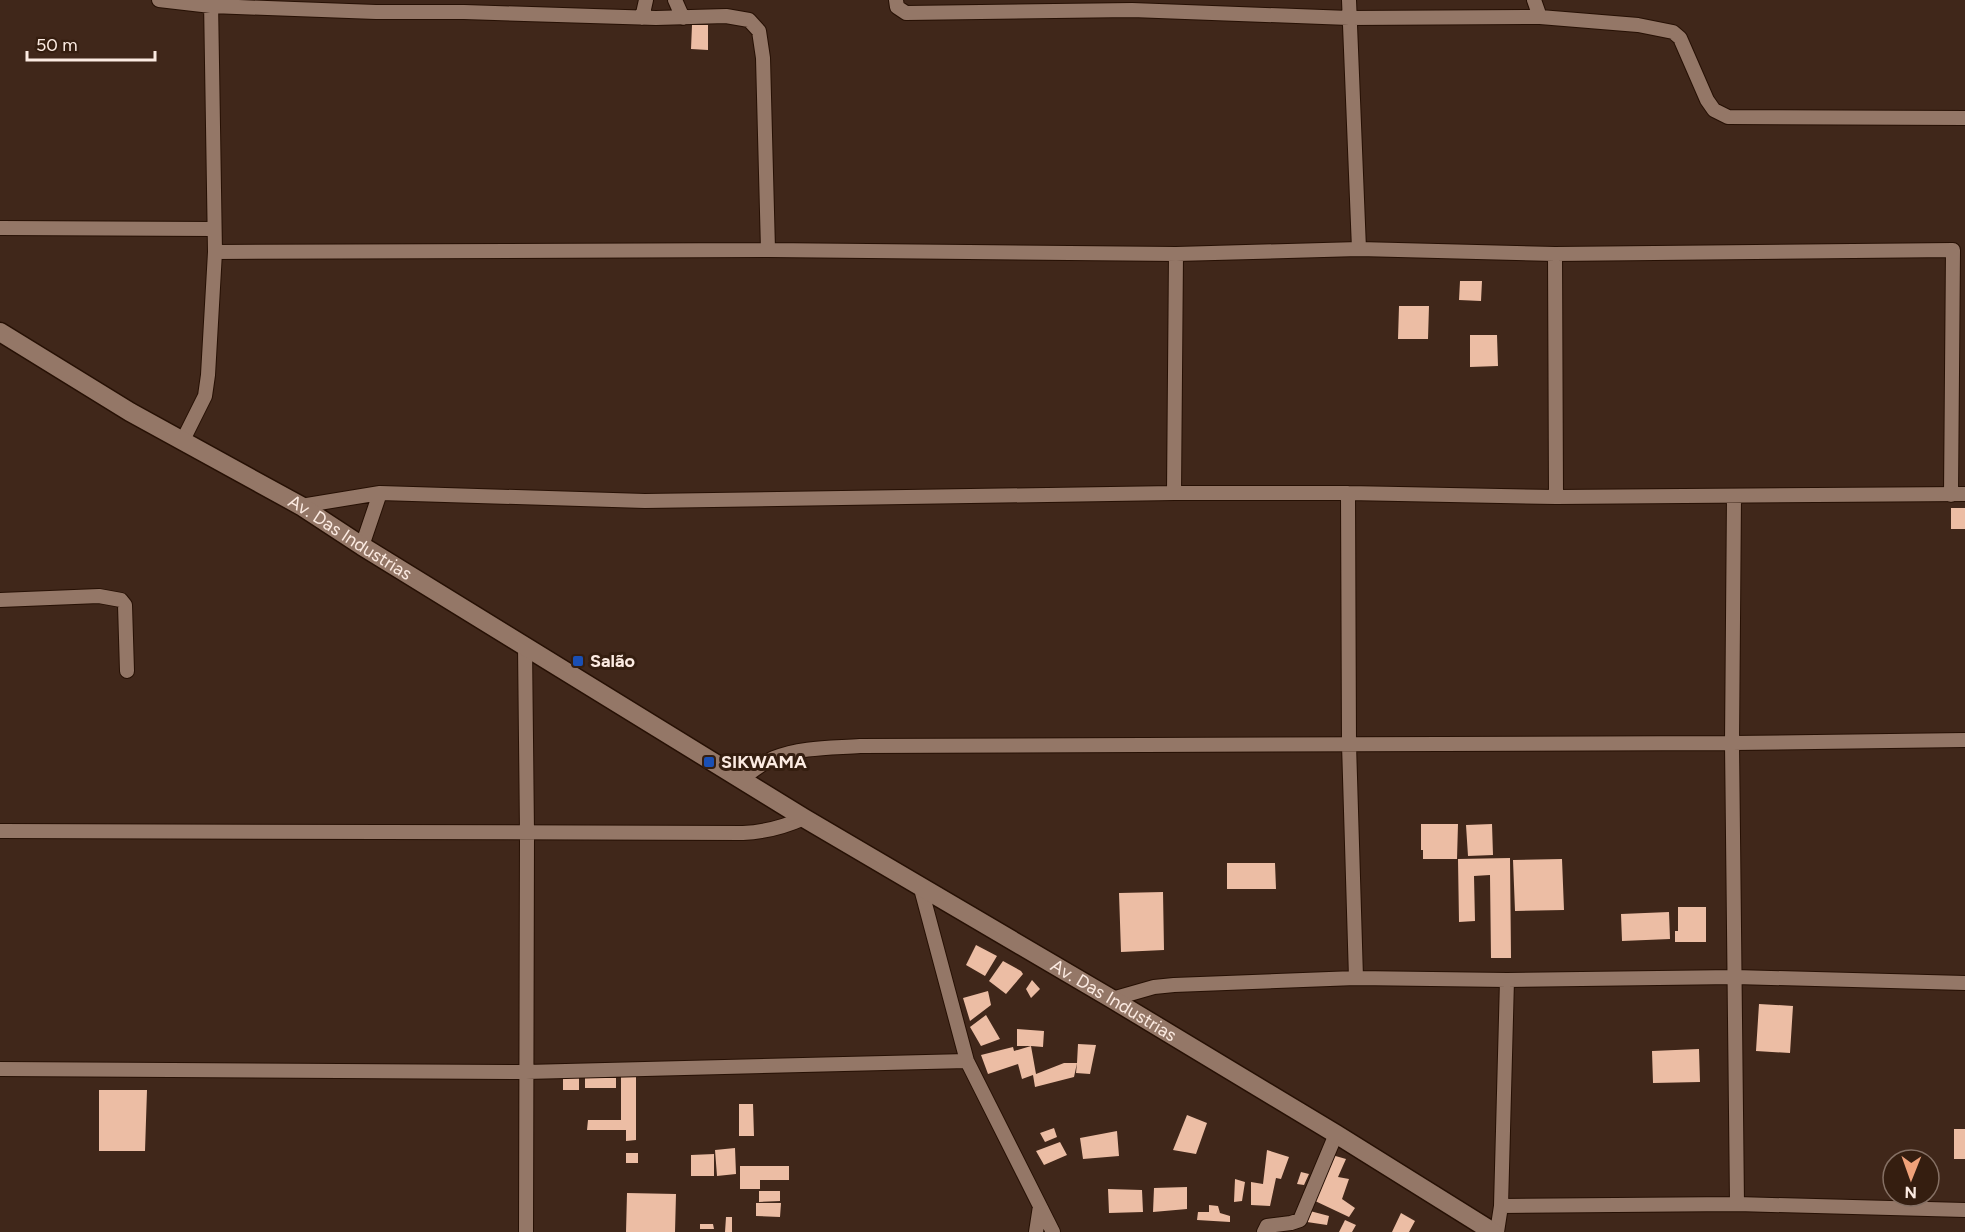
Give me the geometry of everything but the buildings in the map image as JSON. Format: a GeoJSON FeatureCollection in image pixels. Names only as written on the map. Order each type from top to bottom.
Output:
{"type":"FeatureCollection","features":[{"type":"Feature","properties":{"kind":"main road","name":"Av. Das Industrias"},"geometry":{"type":"LineString","coordinates":[[0,332],[130,412],[301,506],[362,546],[804,818],[1112,999],[1495,1232]]}},
{"type":"Feature","properties":{"kind":"street"},"geometry":{"type":"LineString","coordinates":[[159,0],[376,12],[464,12],[642,18],[726,16],[749,20],[759,31],[763,58],[768,250]]}},
{"type":"Feature","properties":{"kind":"street"},"geometry":{"type":"LineString","coordinates":[[642,18],[646,0]]}},
{"type":"Feature","properties":{"kind":"street"},"geometry":{"type":"LineString","coordinates":[[675,0],[683,18]]}},
{"type":"Feature","properties":{"kind":"street"},"geometry":{"type":"LineString","coordinates":[[896,0],[897,7],[906,13],[1132,5],[1349,18],[1540,17],[1638,25],[1672,32],[1680,38],[1707,100],[1714,110],[1728,117],[1965,118]]}},
{"type":"Feature","properties":{"kind":"street"},"geometry":{"type":"LineString","coordinates":[[1349,0],[1359,249]]}},
{"type":"Feature","properties":{"kind":"street"},"geometry":{"type":"LineString","coordinates":[[1534,0],[1540,17]]}},
{"type":"Feature","properties":{"kind":"street"},"geometry":{"type":"LineString","coordinates":[[182,442],[205,396],[208,375],[215,252],[211,3]]}},
{"type":"Feature","properties":{"kind":"street"},"geometry":{"type":"LineString","coordinates":[[0,228],[214,229]]}},
{"type":"Feature","properties":{"kind":"street"},"geometry":{"type":"LineString","coordinates":[[215,252],[768,250],[1176,254],[1359,249],[1555,254],[1953,250],[1958,494],[1556,497],[1348,493],[1174,493],[645,501],[380,493],[301,506]]}},
{"type":"Feature","properties":{"kind":"street"},"geometry":{"type":"LineString","coordinates":[[1174,493],[1176,254]]}},
{"type":"Feature","properties":{"kind":"street"},"geometry":{"type":"LineString","coordinates":[[1555,254],[1556,497]]}},
{"type":"Feature","properties":{"kind":"street"},"geometry":{"type":"LineString","coordinates":[[362,546],[380,493]]}},
{"type":"Feature","properties":{"kind":"street"},"geometry":{"type":"LineString","coordinates":[[1348,493],[1348,744],[1356,978]]}},
{"type":"Feature","properties":{"kind":"street"},"geometry":{"type":"LineString","coordinates":[[1734,496],[1732,743],[1737,1203]]}},
{"type":"Feature","properties":{"kind":"street"},"geometry":{"type":"LineString","coordinates":[[0,600],[99,596],[121,600],[125,605],[127,671]]}},
{"type":"Feature","properties":{"kind":"street"},"geometry":{"type":"LineString","coordinates":[[525,646],[526,1232]]}},
{"type":"Feature","properties":{"kind":"street"},"geometry":{"type":"LineString","coordinates":[[737,775],[787,754],[808,750],[860,747],[1965,740]]}},
{"type":"Feature","properties":{"kind":"street"},"geometry":{"type":"LineString","coordinates":[[0,831],[743,833],[765,832],[804,818]]}},
{"type":"Feature","properties":{"kind":"street"},"geometry":{"type":"LineString","coordinates":[[920,885],[967,1061],[1053,1232]]}},
{"type":"Feature","properties":{"kind":"street"},"geometry":{"type":"LineString","coordinates":[[1112,999],[1154,987],[1174,985],[1356,978],[1507,980],[1735,976],[1965,983]]}},
{"type":"Feature","properties":{"kind":"street"},"geometry":{"type":"LineString","coordinates":[[1495,1232],[1501,1206],[1507,980]]}},
{"type":"Feature","properties":{"kind":"street"},"geometry":{"type":"LineString","coordinates":[[0,1069],[526,1072],[967,1061]]}},
{"type":"Feature","properties":{"kind":"street"},"geometry":{"type":"LineString","coordinates":[[1264,1232],[1267,1226],[1300,1220],[1336,1134]]}},
{"type":"Feature","properties":{"kind":"street"},"geometry":{"type":"LineString","coordinates":[[1501,1206],[1737,1203],[1965,1210]]}},
{"type":"Feature","properties":{"kind":"street"},"geometry":{"type":"LineString","coordinates":[[1036,1232],[1040,1206]]}},
{"type":"Feature","properties":{"kind":"place","name":"Salão"},"geometry":{"type":"Point","coordinates":[578,661]}},
{"type":"Feature","properties":{"kind":"place","name":"SIKWAMA"},"geometry":{"type":"Point","coordinates":[709,762]}}]}
